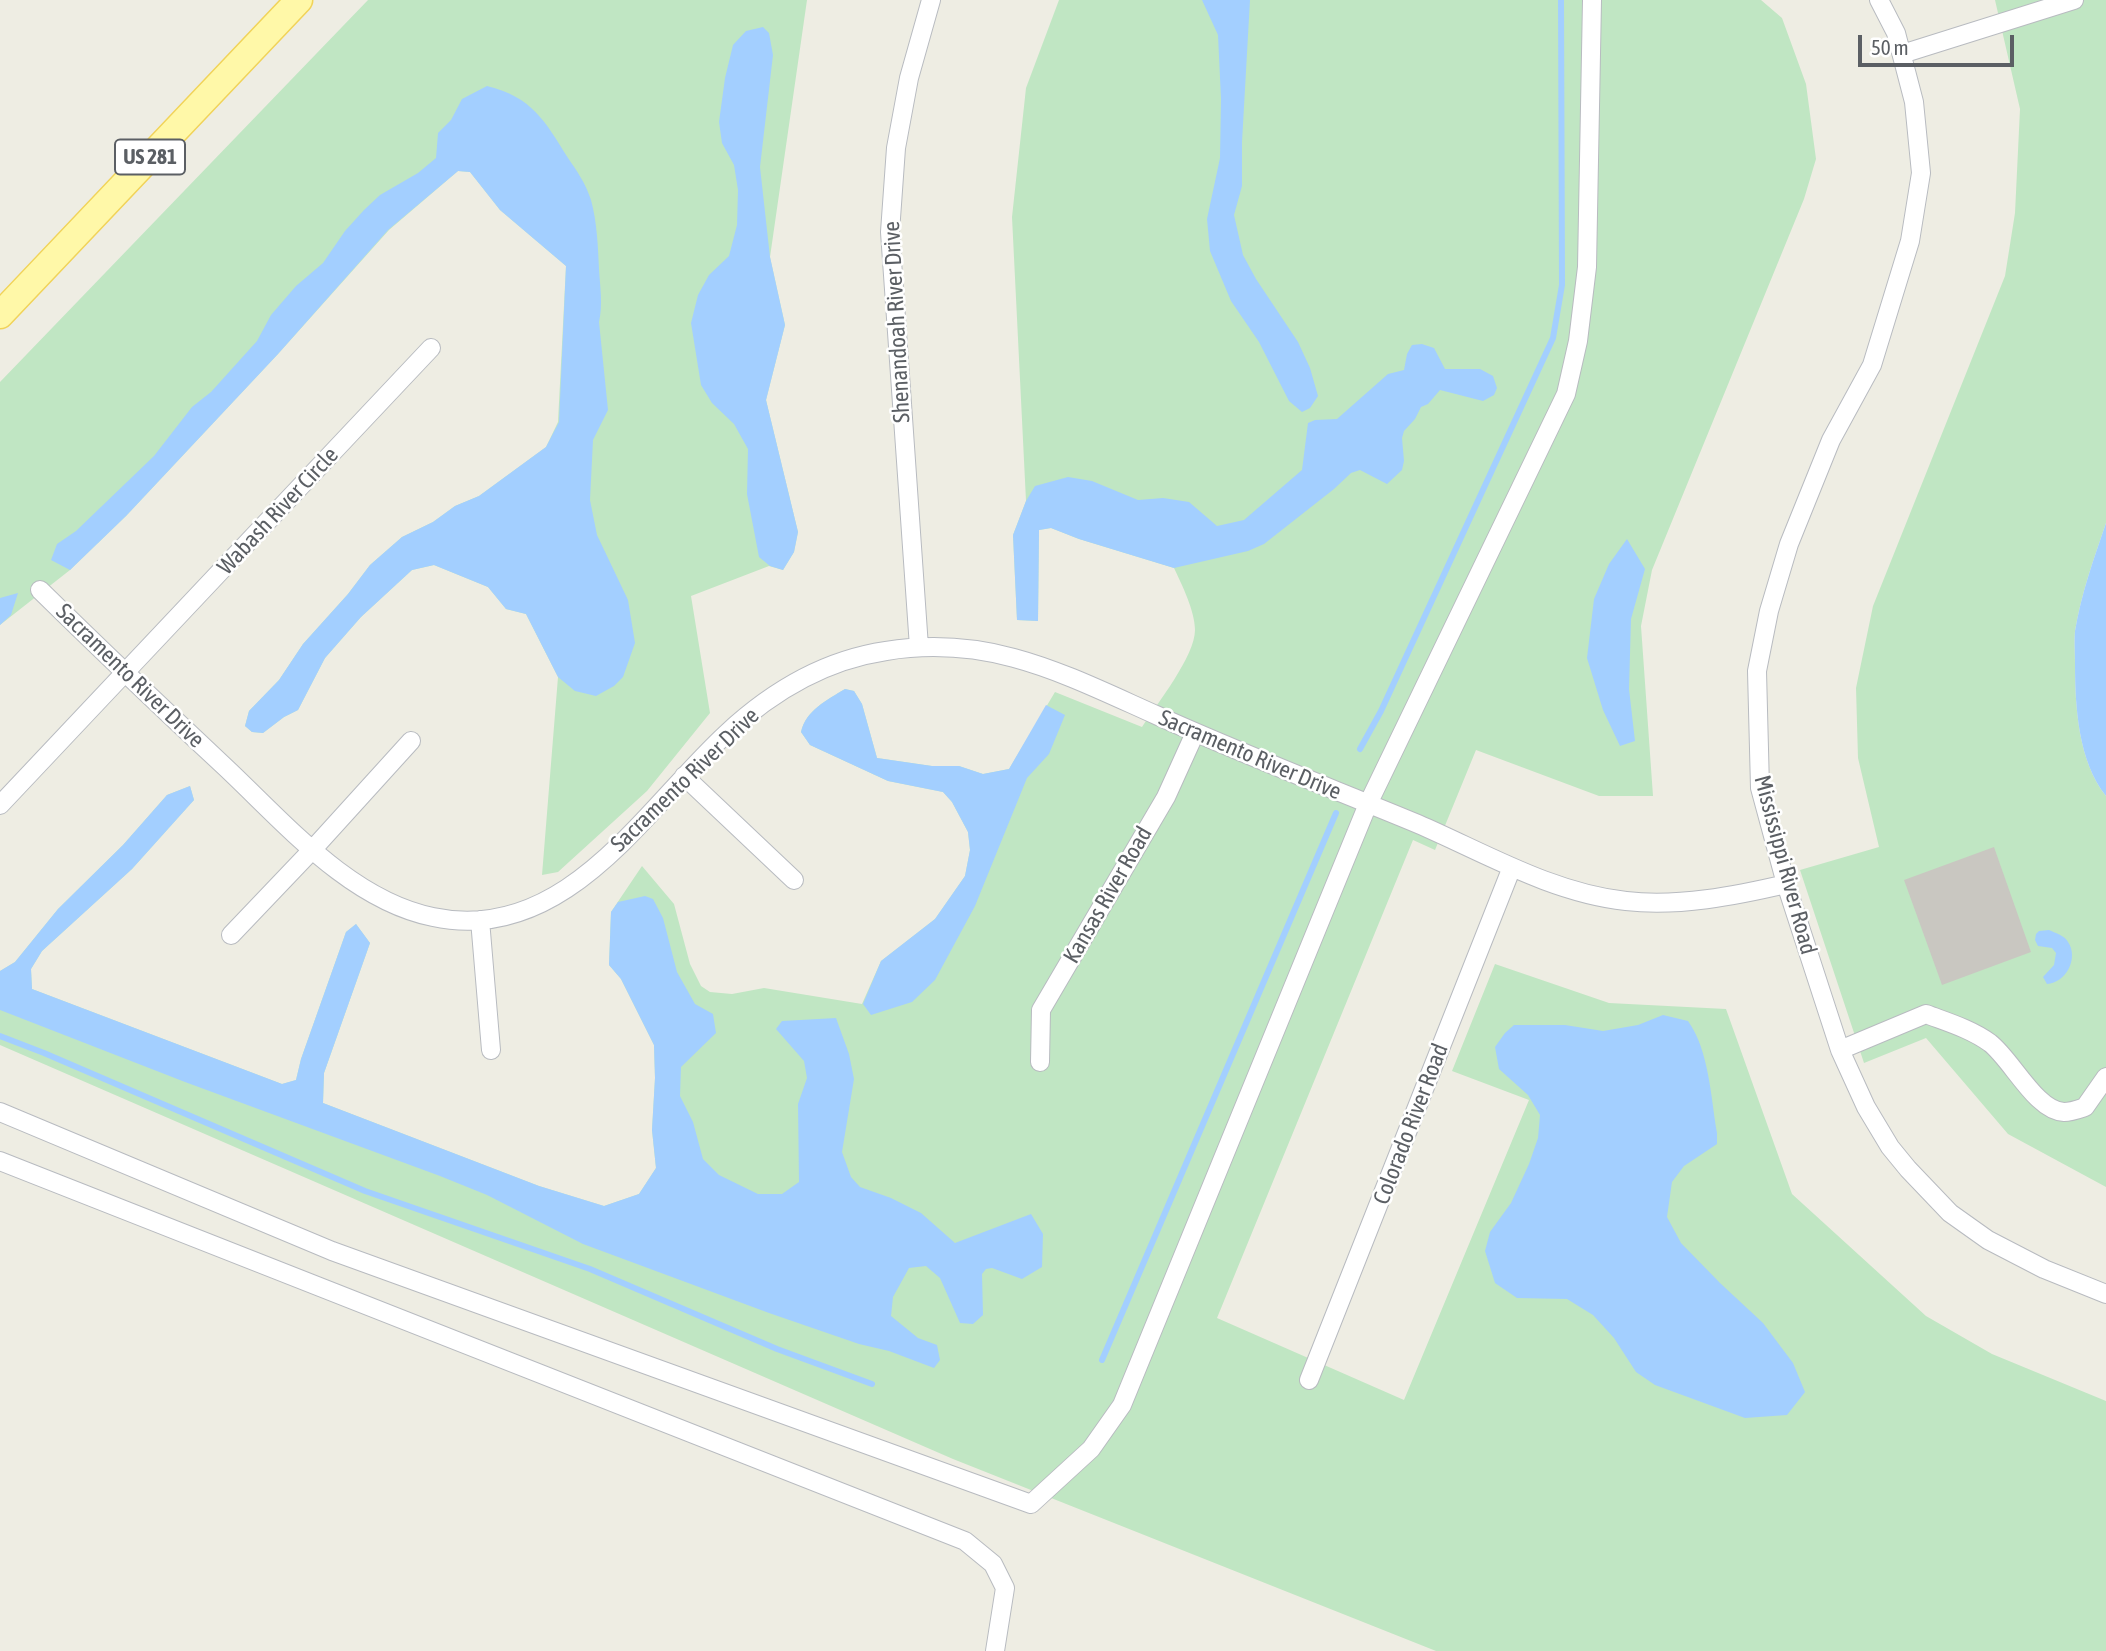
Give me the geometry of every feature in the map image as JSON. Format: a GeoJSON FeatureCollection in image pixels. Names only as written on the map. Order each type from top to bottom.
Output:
{"type":"FeatureCollection","features":[{"type":"Feature","properties":{"kind":"main road","name":"US 281"},"geometry":{"type":"LineString","coordinates":[[0,315],[299,0]]}},
{"type":"Feature","properties":{"kind":"street","name":"Shenandoah River Drive"},"geometry":{"type":"LineString","coordinates":[[919,647],[890,232],[898,136],[909,78],[931,0]]}},
{"type":"Feature","properties":{"kind":"street"},"geometry":{"type":"LineString","coordinates":[[0,1112],[332,1251],[1031,1504],[1091,1449],[1122,1405],[1368,804],[1566,394],[1578,341],[1587,267],[1592,0]]}},
{"type":"Feature","properties":{"kind":"street","name":"Mississippi River Road"},"geometry":{"type":"LineString","coordinates":[[1879,0],[1896,33],[1902,54],[1913,102],[1921,173],[1910,241],[1872,365],[1830,440],[1789,544],[1769,611],[1757,671],[1760,788],[1786,884],[1840,1050],[1866,1107],[1890,1147],[1950,1213],[1988,1240],[2044,1269],[2106,1294]]}},
{"type":"Feature","properties":{"kind":"street"},"geometry":{"type":"LineString","coordinates":[[1902,54],[2074,0]]}},
{"type":"Feature","properties":{"kind":"street","name":"Wabash River Circle"},"geometry":{"type":"LineString","coordinates":[[0,805],[431,348]]}},
{"type":"Feature","properties":{"kind":"street","name":"Sacramento River Drive"},"geometry":{"type":"LineString","coordinates":[[40,590],[126,674],[346,877],[369,892],[407,910],[450,920],[480,920],[513,914],[532,908],[571,887],[589,874],[628,836],[729,731],[777,694],[807,677],[839,662],[882,651],[954,646],[991,651],[1049,667],[1195,733],[1571,890],[1652,903],[1753,892],[1786,884]]}},
{"type":"Feature","properties":{"kind":"street","name":"Kansas River Road"},"geometry":{"type":"LineString","coordinates":[[1040,1062],[1041,1010],[1166,797],[1195,733]]}},
{"type":"Feature","properties":{"kind":"street"},"geometry":{"type":"LineString","coordinates":[[230,935],[411,741]]}},
{"type":"Feature","properties":{"kind":"street"},"geometry":{"type":"LineString","coordinates":[[684,776],[794,880]]}},
{"type":"Feature","properties":{"kind":"street","name":"Colorado River Road"},"geometry":{"type":"LineString","coordinates":[[1309,1380],[1512,867]]}},
{"type":"Feature","properties":{"kind":"street"},"geometry":{"type":"LineString","coordinates":[[480,920],[491,1050]]}},
{"type":"Feature","properties":{"kind":"street"},"geometry":{"type":"LineString","coordinates":[[1840,1050],[1926,1014],[1972,1032],[1990,1043],[2005,1057],[2029,1090],[2051,1108],[2063,1112],[2085,1107],[2106,1077]]}},
{"type":"Feature","properties":{"kind":"street"},"geometry":{"type":"LineString","coordinates":[[0,1161],[965,1541],[993,1564],[1005,1588],[995,1651]]}},
{"type":"Feature","properties":{"kind":"green space"},"geometry":{"type":"Polygon","coordinates":[[[368,0],[807,0],[770,257],[785,325],[766,400],[798,532],[794,552],[783,570],[769,566],[691,596],[710,713],[647,791],[558,872],[542,875],[558,677],[526,614],[506,609],[488,587],[434,565],[412,570],[361,617],[325,658],[298,710],[263,733],[252,732],[245,726],[249,711],[279,680],[303,644],[370,565],[402,537],[433,522],[455,506],[479,496],[546,447],[558,422],[566,266],[500,210],[470,172],[458,171],[389,230],[278,354],[126,516],[70,570],[0,625],[0,382],[368,0]]]}},
{"type":"Feature","properties":{"kind":"green space"},"geometry":{"type":"Polygon","coordinates":[[[1059,0],[1761,0],[1782,18],[1806,84],[1816,159],[1804,199],[1652,570],[1641,626],[1653,796],[1599,796],[1476,750],[1435,850],[1413,840],[1217,1318],[1404,1400],[1529,1100],[1452,1071],[1495,964],[1609,1003],[1726,1009],[1792,1194],[1926,1316],[1992,1354],[2106,1401],[2106,1651],[1436,1651],[953,1459],[0,1045],[0,971],[15,962],[58,909],[123,845],[167,795],[190,786],[194,800],[132,869],[42,951],[31,969],[32,989],[282,1084],[296,1080],[346,932],[356,924],[370,943],[324,1073],[323,1103],[539,1186],[604,1206],[639,1194],[656,1168],[652,1130],[654,1045],[621,979],[609,965],[611,912],[642,866],[674,904],[690,964],[701,986],[710,992],[732,994],[764,988],[862,1004],[881,961],[935,919],[965,876],[970,850],[968,832],[952,802],[943,792],[888,781],[810,745],[801,732],[812,712],[845,689],[854,691],[862,704],[877,758],[932,766],[959,766],[983,774],[1009,769],[1055,692],[1142,727],[1174,680],[1193,641],[1193,615],[1174,568],[1051,528],[1039,530],[1038,621],[1017,620],[1013,535],[1026,501],[1012,217],[1026,88],[1059,0]]]}},
{"type":"Feature","properties":{"kind":"green space"},"geometry":{"type":"Polygon","coordinates":[[[1995,0],[2106,0],[2106,523],[2081,603],[2075,643],[2080,732],[2089,766],[2106,796],[2106,1187],[2008,1134],[1926,1038],[1864,1063],[1800,870],[1879,847],[1858,758],[1856,688],[1873,606],[2005,276],[2015,213],[2020,109],[1995,0]]]}},
{"type":"Feature","properties":{"kind":"water"},"geometry":{"type":"Polygon","coordinates":[[[1202,0],[1250,0],[1242,186],[1234,215],[1243,255],[1298,342],[1310,368],[1318,396],[1310,408],[1302,412],[1289,401],[1259,342],[1231,301],[1210,251],[1207,219],[1220,158],[1221,99],[1218,35],[1202,0]]]}},
{"type":"Feature","properties":{"kind":"water"},"geometry":{"type":"Polygon","coordinates":[[[763,27],[769,33],[773,55],[760,167],[770,257],[785,325],[766,400],[798,532],[794,552],[783,570],[770,566],[759,557],[747,494],[748,449],[734,424],[712,403],[701,385],[691,323],[698,295],[709,275],[729,256],[737,225],[738,190],[734,165],[722,143],[719,122],[733,45],[746,31],[763,27]]]}},
{"type":"Feature","properties":{"kind":"water"},"geometry":{"type":"Polygon","coordinates":[[[487,86],[515,97],[536,112],[581,178],[593,208],[601,296],[599,322],[608,410],[593,440],[590,500],[597,535],[628,600],[635,643],[623,677],[614,686],[596,696],[575,691],[558,677],[526,614],[506,609],[488,587],[434,565],[412,570],[361,617],[325,658],[298,710],[263,733],[252,732],[245,726],[249,711],[279,680],[303,644],[370,565],[402,537],[433,522],[455,506],[479,496],[546,447],[559,422],[566,266],[500,210],[470,172],[458,171],[388,230],[278,354],[126,516],[70,570],[51,560],[57,544],[76,531],[154,456],[192,407],[211,392],[257,341],[271,315],[296,286],[323,263],[345,231],[364,210],[380,195],[418,173],[436,158],[438,133],[451,120],[462,99],[487,86]]]}},
{"type":"Feature","properties":{"kind":"water"},"geometry":{"type":"Polygon","coordinates":[[[1422,344],[1434,348],[1445,369],[1480,369],[1493,376],[1497,388],[1494,395],[1483,401],[1440,390],[1428,404],[1421,407],[1404,431],[1402,470],[1387,484],[1360,470],[1351,473],[1264,544],[1248,551],[1174,568],[1051,528],[1039,530],[1038,621],[1017,620],[1013,535],[1035,486],[1068,477],[1092,481],[1138,500],[1163,498],[1189,502],[1217,526],[1244,520],[1302,470],[1308,423],[1337,419],[1388,374],[1404,370],[1412,345],[1422,344]]]}},
{"type":"Feature","properties":{"kind":"water"},"geometry":{"type":"Polygon","coordinates":[[[2106,523],[2106,796],[2089,766],[2080,732],[2076,697],[2075,631],[2088,576],[2106,523]]]}},
{"type":"Feature","properties":{"kind":"water"},"geometry":{"type":"Polygon","coordinates":[[[1627,539],[1645,569],[1631,619],[1629,689],[1635,741],[1620,746],[1603,710],[1587,658],[1594,599],[1609,564],[1627,539]]]}},
{"type":"Feature","properties":{"kind":"water"},"geometry":{"type":"Polygon","coordinates":[[[18,593],[11,615],[0,625],[0,598],[18,593]]]}},
{"type":"Feature","properties":{"kind":"water"},"geometry":{"type":"Polygon","coordinates":[[[845,689],[854,691],[862,704],[877,758],[932,766],[959,766],[983,774],[1009,769],[1046,705],[1065,715],[1049,754],[1027,778],[975,906],[935,980],[912,1002],[871,1015],[863,1004],[881,961],[935,919],[965,876],[970,850],[968,832],[952,802],[943,792],[888,781],[810,745],[801,732],[807,718],[818,706],[845,689]]]}},
{"type":"Feature","properties":{"kind":"water"},"geometry":{"type":"Polygon","coordinates":[[[190,786],[194,800],[132,869],[42,951],[31,969],[32,989],[282,1084],[296,1080],[346,932],[356,924],[370,943],[324,1073],[323,1103],[539,1186],[604,1206],[639,1194],[656,1168],[652,1130],[654,1045],[621,979],[609,965],[611,912],[618,902],[645,896],[653,899],[663,918],[677,972],[695,1004],[713,1014],[716,1033],[681,1067],[680,1096],[693,1122],[703,1159],[719,1175],[758,1194],[782,1194],[799,1182],[798,1104],[807,1078],[804,1061],[776,1029],[782,1021],[836,1018],[849,1054],[854,1079],[842,1152],[851,1177],[860,1187],[921,1213],[955,1243],[1031,1214],[1043,1234],[1042,1267],[1022,1279],[992,1268],[986,1269],[982,1274],[983,1315],[973,1324],[960,1323],[940,1278],[926,1266],[909,1268],[893,1297],[891,1316],[918,1338],[937,1345],[940,1360],[934,1368],[769,1313],[583,1244],[487,1195],[440,1176],[0,1010],[0,971],[15,962],[58,909],[123,845],[167,795],[190,786]]]}},
{"type":"Feature","properties":{"kind":"water"},"geometry":{"type":"Polygon","coordinates":[[[2049,930],[2066,940],[2072,955],[2065,974],[2054,983],[2047,984],[2043,977],[2054,965],[2056,953],[2052,948],[2038,946],[2035,940],[2039,931],[2049,930]]]}},
{"type":"Feature","properties":{"kind":"water"},"geometry":{"type":"Polygon","coordinates":[[[1663,1015],[1688,1021],[1701,1046],[1717,1133],[1717,1144],[1684,1166],[1672,1182],[1667,1217],[1681,1243],[1763,1323],[1793,1363],[1805,1392],[1787,1415],[1745,1418],[1655,1385],[1636,1372],[1614,1338],[1593,1315],[1567,1299],[1517,1298],[1495,1283],[1485,1251],[1490,1232],[1511,1203],[1538,1138],[1540,1115],[1528,1095],[1499,1069],[1495,1047],[1505,1033],[1514,1025],[1565,1025],[1603,1031],[1638,1025],[1663,1015]]]}},
{"type":"Feature","properties":{"kind":"building"},"geometry":{"type":"Polygon","coordinates":[[[1994,847],[2031,952],[1942,985],[1904,880],[1994,847]]]}},
{"type":"Feature","properties":{"kind":"waterway"},"geometry":{"type":"LineString","coordinates":[[1360,749],[1381,711],[1553,338],[1562,285],[1561,0]]}},
{"type":"Feature","properties":{"kind":"waterway"},"geometry":{"type":"LineString","coordinates":[[1102,1360],[1336,813]]}},
{"type":"Feature","properties":{"kind":"waterway"},"geometry":{"type":"LineString","coordinates":[[0,1036],[365,1191],[590,1269],[777,1349],[872,1384]]}}]}
